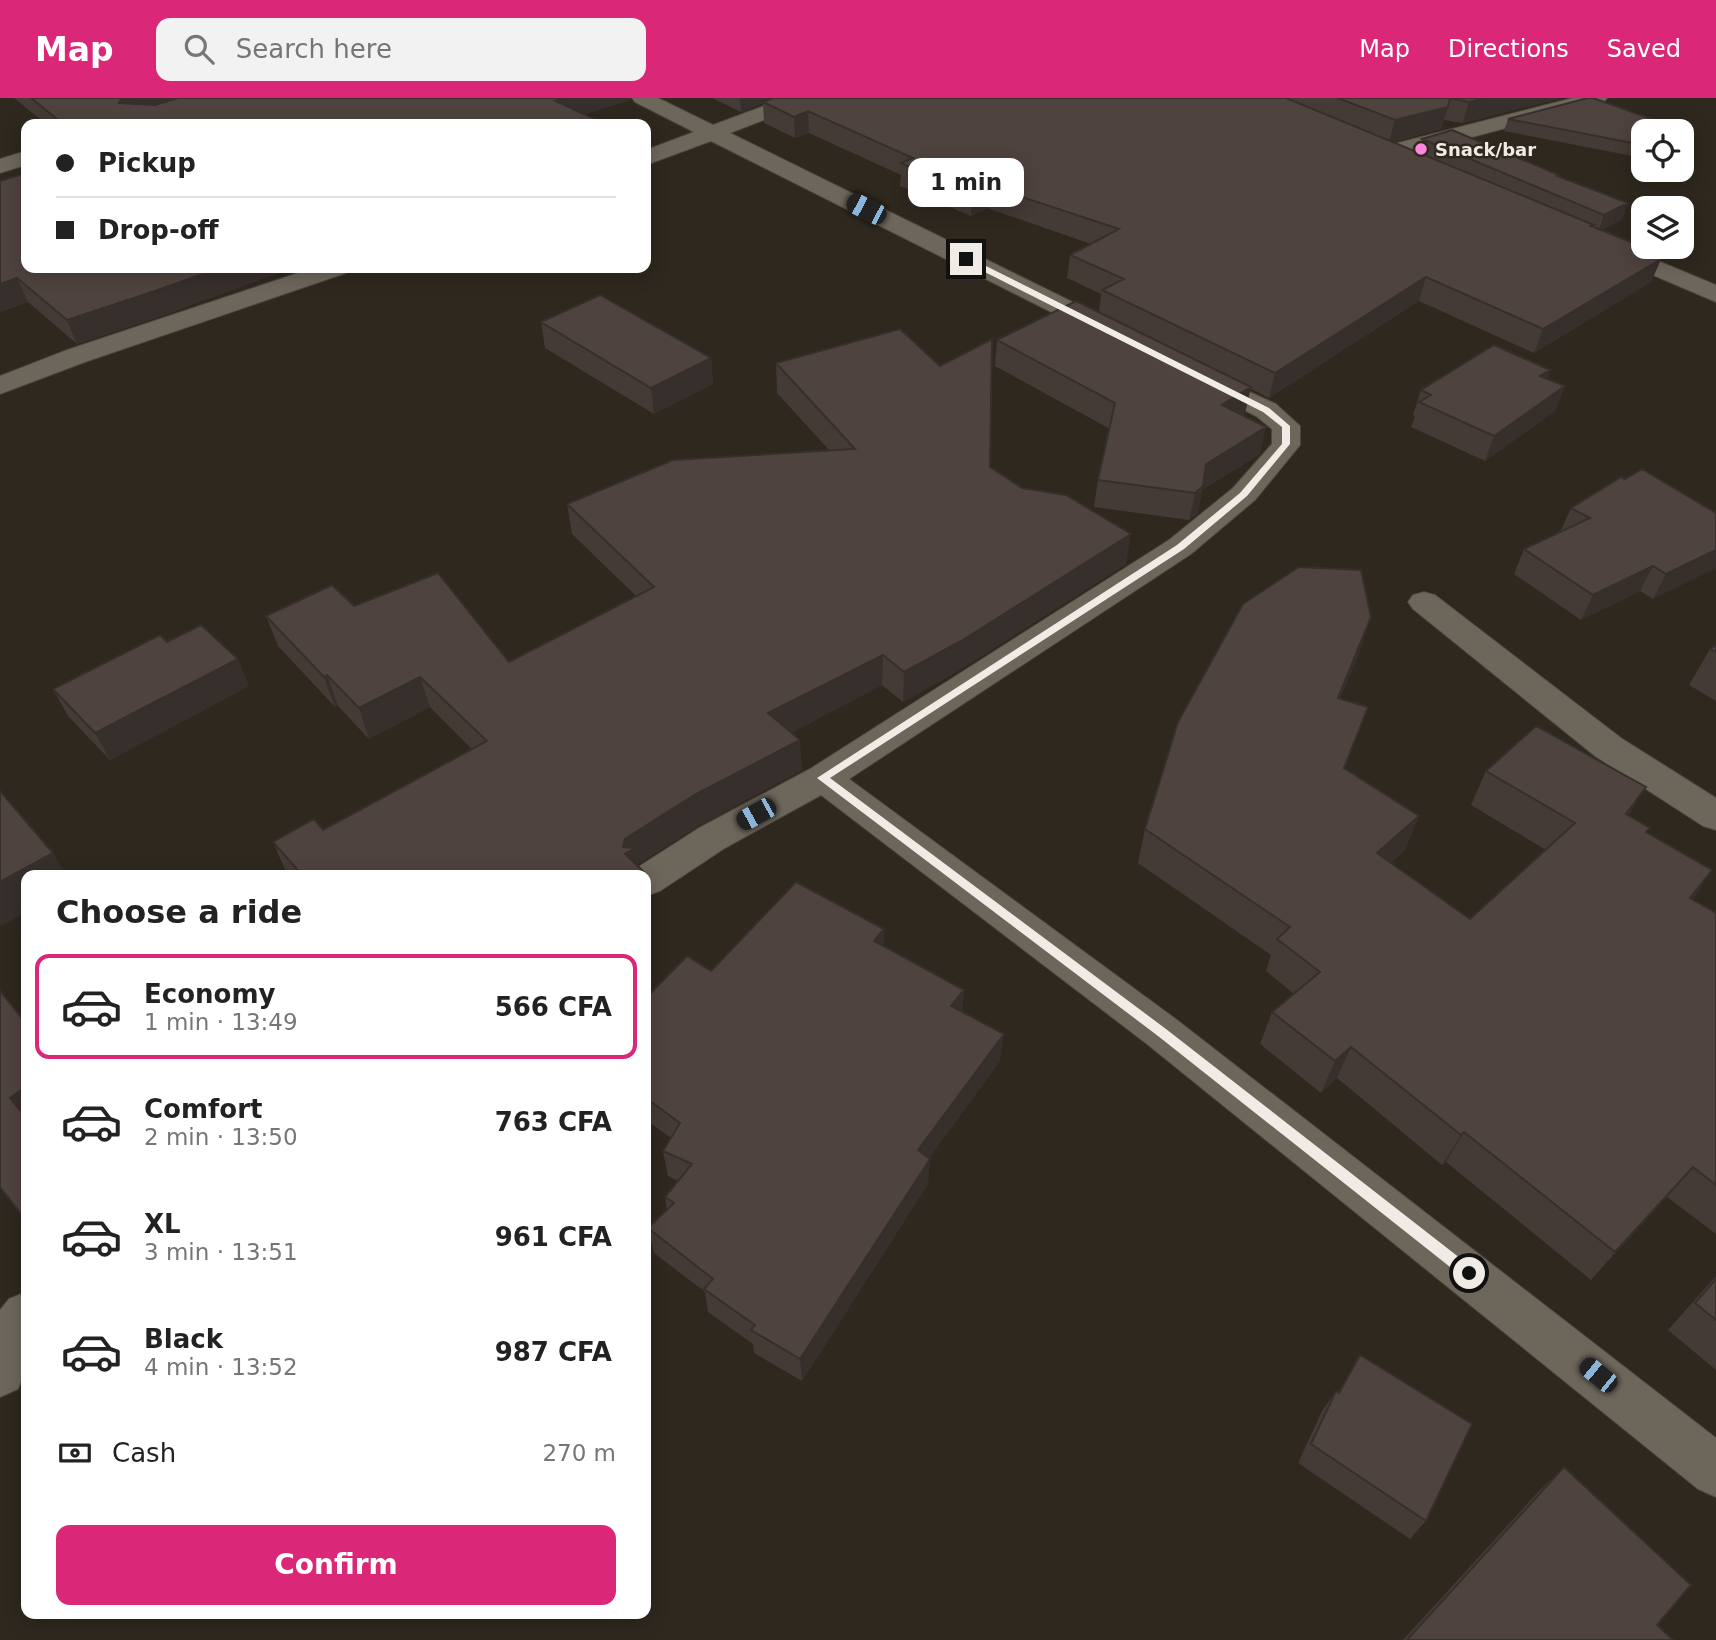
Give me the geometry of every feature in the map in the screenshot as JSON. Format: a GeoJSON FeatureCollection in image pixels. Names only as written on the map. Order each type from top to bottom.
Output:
{"type":"FeatureCollection","features":[{"type":"Feature","properties":{"kind":"street"},"geometry":{"type":"LineString","coordinates":[[642,98],[1128,341]]}},
{"type":"Feature","properties":{"kind":"street"},"geometry":{"type":"LineString","coordinates":[[651,156],[804,98]]}},
{"type":"Feature","properties":{"kind":"street"},"geometry":{"type":"LineString","coordinates":[[1386,153],[1597,98]]}},
{"type":"Feature","properties":{"kind":"street"},"geometry":{"type":"LineString","coordinates":[[1362,143],[1419,166]]}},
{"type":"Feature","properties":{"kind":"street"},"geometry":{"type":"LineString","coordinates":[[0,166],[21,160]]}},
{"type":"Feature","properties":{"kind":"street"},"geometry":{"type":"LineString","coordinates":[[1590,239],[1716,294]]}},
{"type":"Feature","properties":{"kind":"street"},"geometry":{"type":"LineString","coordinates":[[0,386],[76,356],[322,273]]}},
{"type":"Feature","properties":{"kind":"street"},"geometry":{"type":"LineString","coordinates":[[651,878],[712,838],[823,778],[1180,547],[1244,494],[1286,444],[1286,426],[1266,410],[1178,366]]}},
{"type":"Feature","properties":{"kind":"street"},"geometry":{"type":"LineString","coordinates":[[1424,602],[1608,747],[1716,816]]}},
{"type":"Feature","properties":{"kind":"street"},"geometry":{"type":"LineString","coordinates":[[823,778],[1162,1032],[1716,1471]]}},
{"type":"Feature","properties":{"kind":"street"},"geometry":{"type":"LineString","coordinates":[[0,1372],[12,1333],[21,1321]]}},
{"type":"Feature","properties":{"kind":"building"},"geometry":{"type":"Polygon","coordinates":[[[31,98],[122,98],[119,103],[155,105],[178,98],[564,98],[555,101],[595,119],[57,119],[31,98]]]}},
{"type":"Feature","properties":{"kind":"building"},"geometry":{"type":"Polygon","coordinates":[[[773,98],[1286,98],[1631,242],[1631,259],[1661,259],[1543,329],[1426,277],[1275,373],[1102,290],[1124,279],[1070,255],[1119,229],[989,186],[972,193],[901,163],[913,158],[808,111],[794,117],[763,102],[773,98]]]}},
{"type":"Feature","properties":{"kind":"building"},"geometry":{"type":"Polygon","coordinates":[[[1338,98],[1450,98],[1448,107],[1395,120],[1338,98]]]}},
{"type":"Feature","properties":{"kind":"building"},"geometry":{"type":"Polygon","coordinates":[[[1450,98],[1485,98],[1469,102],[1450,98]]]}},
{"type":"Feature","properties":{"kind":"building"},"geometry":{"type":"Polygon","coordinates":[[[1593,98],[1652,119],[1631,119],[1631,143],[1508,119],[1593,98]]]}},
{"type":"Feature","properties":{"kind":"building"},"geometry":{"type":"Polygon","coordinates":[[[1452,130],[1559,175],[1557,176],[1628,203],[1604,215],[1422,139],[1452,130]]]}},
{"type":"Feature","properties":{"kind":"building"},"geometry":{"type":"Polygon","coordinates":[[[21,175],[21,273],[206,273],[67,320],[17,278],[0,284],[0,181],[21,175]]]}},
{"type":"Feature","properties":{"kind":"building"},"geometry":{"type":"Polygon","coordinates":[[[600,295],[711,358],[651,388],[541,322],[600,295]]]}},
{"type":"Feature","properties":{"kind":"building"},"geometry":{"type":"Polygon","coordinates":[[[1076,301],[1251,387],[1222,405],[1266,427],[1206,464],[1203,486],[1195,493],[1098,480],[1115,403],[997,340],[1076,301]]]}},
{"type":"Feature","properties":{"kind":"building"},"geometry":{"type":"Polygon","coordinates":[[[900,329],[940,366],[992,339],[990,467],[1022,488],[1066,495],[1131,534],[961,641],[904,672],[883,655],[768,713],[800,740],[694,795],[625,839],[623,847],[635,848],[625,854],[642,870],[298,870],[273,842],[314,819],[323,830],[487,741],[420,677],[359,708],[327,675],[324,677],[266,616],[332,585],[354,606],[438,573],[509,662],[654,587],[567,504],[673,460],[855,449],[776,363],[900,329]]]}},
{"type":"Feature","properties":{"kind":"building"},"geometry":{"type":"Polygon","coordinates":[[[1494,345],[1550,370],[1540,376],[1565,386],[1494,436],[1419,402],[1431,395],[1421,390],[1494,345]]]}},
{"type":"Feature","properties":{"kind":"building"},"geometry":{"type":"Polygon","coordinates":[[[1642,469],[1716,513],[1716,550],[1666,574],[1653,566],[1593,595],[1524,549],[1590,518],[1571,508],[1621,477],[1625,479],[1642,469]]]}},
{"type":"Feature","properties":{"kind":"building"},"geometry":{"type":"Polygon","coordinates":[[[1299,567],[1361,570],[1371,617],[1338,698],[1368,707],[1344,768],[1419,816],[1377,853],[1470,919],[1575,823],[1486,771],[1536,726],[1646,787],[1626,814],[1650,828],[1646,832],[1712,870],[1690,898],[1716,913],[1716,1185],[1693,1167],[1615,1252],[1464,1132],[1461,1135],[1351,1047],[1335,1061],[1272,1012],[1320,972],[1277,939],[1290,927],[1145,829],[1178,722],[1243,604],[1299,567]]]}},
{"type":"Feature","properties":{"kind":"building"},"geometry":{"type":"Polygon","coordinates":[[[201,625],[238,659],[95,733],[53,689],[160,635],[167,642],[201,625]]]}},
{"type":"Feature","properties":{"kind":"building"},"geometry":{"type":"Polygon","coordinates":[[[0,791],[53,853],[0,882],[0,791]]]}},
{"type":"Feature","properties":{"kind":"building"},"geometry":{"type":"Polygon","coordinates":[[[796,882],[884,929],[874,941],[964,990],[951,1006],[1004,1034],[918,1150],[930,1159],[800,1359],[751,1330],[755,1325],[704,1289],[713,1279],[651,1230],[651,1225],[674,1203],[665,1197],[692,1164],[663,1151],[680,1123],[651,1102],[651,993],[687,956],[711,971],[796,882]]]}},
{"type":"Feature","properties":{"kind":"building"},"geometry":{"type":"Polygon","coordinates":[[[0,991],[21,1017],[21,1090],[10,1098],[21,1112],[21,1214],[0,1187],[0,991]]]}},
{"type":"Feature","properties":{"kind":"building"},"geometry":{"type":"Polygon","coordinates":[[[1716,1279],[1716,1320],[1695,1303],[1716,1279]]]}},
{"type":"Feature","properties":{"kind":"building"},"geometry":{"type":"Polygon","coordinates":[[[1360,1355],[1472,1424],[1426,1521],[1311,1444],[1336,1391],[1339,1393],[1360,1355]]]}},
{"type":"Feature","properties":{"kind":"building"},"geometry":{"type":"Polygon","coordinates":[[[1564,1467],[1691,1585],[1657,1625],[1673,1640],[1407,1640],[1564,1467]]]}},
{"type":"Feature","properties":{"kind":"place","name":"Snack/bar"},"geometry":{"type":"Point","coordinates":[1421,149]}},
{"type":"Feature","properties":{"kind":"route"},"geometry":{"type":"LineString","coordinates":[[966,259],[1266,410],[1286,426],[1286,444],[1244,494],[1180,547],[823,778],[1162,1032],[1469,1273]]}}]}
